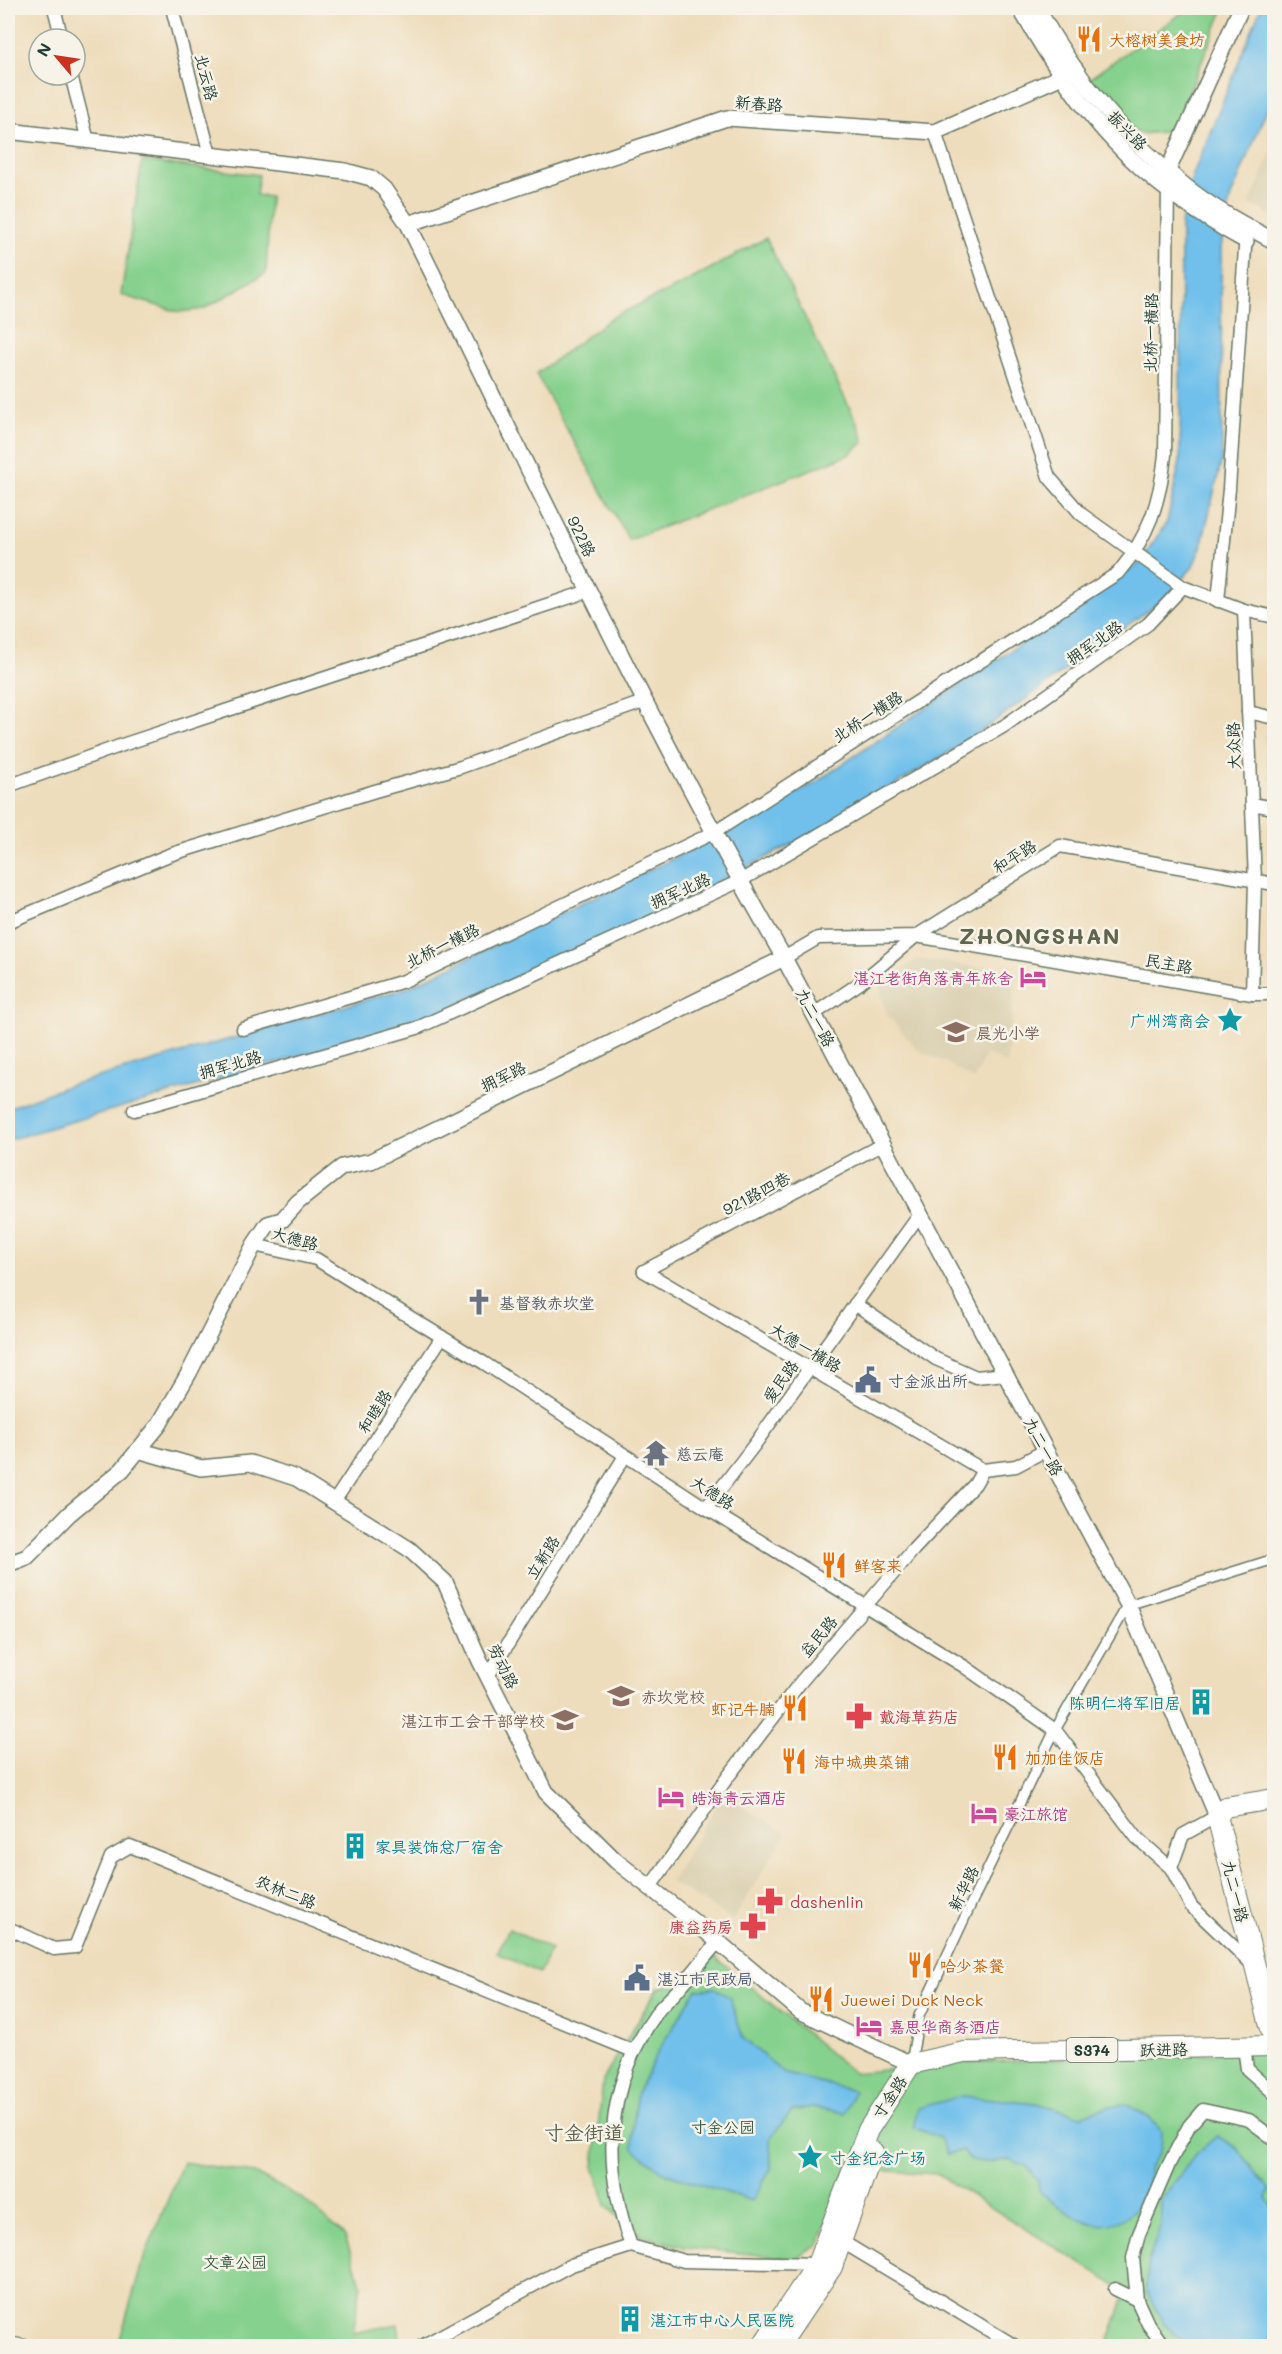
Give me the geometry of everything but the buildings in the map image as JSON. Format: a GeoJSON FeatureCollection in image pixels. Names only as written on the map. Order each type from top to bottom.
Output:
{"type":"FeatureCollection","features":[{"type":"Feature","properties":{"kind":"main road"},"geometry":{"type":"LineString","coordinates":[[1217,1816],[1225,1807],[1275,1799]]}},
{"type":"Feature","properties":{"kind":"main road","name":"九二一路"},"geometry":{"type":"LineString","coordinates":[[1217,1816],[1275,2044]]}},
{"type":"Feature","properties":{"kind":"main road","name":"跃进路"},"geometry":{"type":"LineString","coordinates":[[911,2064],[964,2052],[1244,2047],[1275,2044]]}},
{"type":"Feature","properties":{"kind":"main road","name":"寸金路"},"geometry":{"type":"LineString","coordinates":[[779,2346],[832,2267],[878,2138],[898,2099],[911,2064]]}},
{"type":"Feature","properties":{"kind":"main road","name":"寸金路"},"geometry":{"type":"LineString","coordinates":[[762,2346],[817,2264],[867,2130],[911,2064]]}},
{"type":"Feature","properties":{"kind":"street"},"geometry":{"type":"LineString","coordinates":[[54,8],[59,27]]}},
{"type":"Feature","properties":{"kind":"street","name":"北云路"},"geometry":{"type":"LineString","coordinates":[[172,8],[210,155]]}},
{"type":"Feature","properties":{"kind":"street","name":"振兴路"},"geometry":{"type":"LineString","coordinates":[[1020,8],[1070,74],[1168,170],[1178,192]]}},
{"type":"Feature","properties":{"kind":"street","name":"振兴路"},"geometry":{"type":"LineString","coordinates":[[1037,8],[1094,121],[1127,157],[1178,192]]}},
{"type":"Feature","properties":{"kind":"street"},"geometry":{"type":"LineString","coordinates":[[1168,170],[1241,8]]}},
{"type":"Feature","properties":{"kind":"street","name":"新春路"},"geometry":{"type":"LineString","coordinates":[[408,224],[727,118],[935,132],[1070,74]]}},
{"type":"Feature","properties":{"kind":"street"},"geometry":{"type":"LineString","coordinates":[[74,87],[87,141]]}},
{"type":"Feature","properties":{"kind":"street","name":"922路"},"geometry":{"type":"LineString","coordinates":[[8,131],[345,171],[371,178],[384,189],[408,224],[589,591],[740,881]]}},
{"type":"Feature","properties":{"kind":"street"},"geometry":{"type":"LineString","coordinates":[[935,132],[1049,477],[1081,514],[1183,587],[1244,610],[1275,617]]}},
{"type":"Feature","properties":{"kind":"street"},"geometry":{"type":"LineString","coordinates":[[1178,192],[1246,234],[1275,241]]}},
{"type":"Feature","properties":{"kind":"street","name":"北桥一横路"},"geometry":{"type":"LineString","coordinates":[[243,1029],[404,981],[715,832],[1118,573],[1135,553],[1152,519],[1161,490],[1178,192]]}},
{"type":"Feature","properties":{"kind":"street"},"geometry":{"type":"LineString","coordinates":[[1218,601],[1229,489],[1246,234]]}},
{"type":"Feature","properties":{"kind":"street","name":"拥军北路"},"geometry":{"type":"LineString","coordinates":[[134,1110],[417,1028],[740,881],[1004,726],[1148,624],[1183,587]]}},
{"type":"Feature","properties":{"kind":"street"},"geometry":{"type":"LineString","coordinates":[[8,786],[128,743],[589,591]]}},
{"type":"Feature","properties":{"kind":"street","name":"大众路"},"geometry":{"type":"LineString","coordinates":[[1244,610],[1255,881],[1252,994]]}},
{"type":"Feature","properties":{"kind":"street"},"geometry":{"type":"LineString","coordinates":[[8,922],[169,855],[375,791],[461,768],[646,701]]}},
{"type":"Feature","properties":{"kind":"street"},"geometry":{"type":"LineString","coordinates":[[1248,712],[1275,718]]}},
{"type":"Feature","properties":{"kind":"street"},"geometry":{"type":"LineString","coordinates":[[1252,804],[1275,808]]}},
{"type":"Feature","properties":{"kind":"street","name":"和平路"},"geometry":{"type":"LineString","coordinates":[[814,1014],[860,983],[916,936],[1060,846],[1275,884]]}},
{"type":"Feature","properties":{"kind":"street","name":"九二一路"},"geometry":{"type":"LineString","coordinates":[[740,881],[884,1144],[1128,1605],[1217,1816]]}},
{"type":"Feature","properties":{"kind":"street"},"geometry":{"type":"LineString","coordinates":[[784,958],[818,938],[916,936]]}},
{"type":"Feature","properties":{"kind":"street","name":"民主路"},"geometry":{"type":"LineString","coordinates":[[916,936],[1252,994],[1275,994]]}},
{"type":"Feature","properties":{"kind":"street","name":"拥军路"},"geometry":{"type":"LineString","coordinates":[[8,1564],[27,1557],[69,1514],[122,1470],[159,1425],[189,1373],[254,1245],[268,1224],[282,1220],[298,1202],[342,1167],[371,1161],[784,958]]}},
{"type":"Feature","properties":{"kind":"street","name":"921路四巷"},"geometry":{"type":"LineString","coordinates":[[644,1270],[884,1144]]}},
{"type":"Feature","properties":{"kind":"street","name":"爱民路"},"geometry":{"type":"LineString","coordinates":[[706,1508],[920,1214]]}},
{"type":"Feature","properties":{"kind":"street","name":"大德路"},"geometry":{"type":"LineString","coordinates":[[254,1245],[316,1259],[442,1337],[706,1508],[965,1667],[1055,1730],[1137,1838],[1171,1868]]}},
{"type":"Feature","properties":{"kind":"street","name":"大德一横路"},"geometry":{"type":"LineString","coordinates":[[644,1270],[983,1470]]}},
{"type":"Feature","properties":{"kind":"street"},"geometry":{"type":"LineString","coordinates":[[855,1305],[936,1359],[976,1377],[1006,1374]]}},
{"type":"Feature","properties":{"kind":"street","name":"和睦路"},"geometry":{"type":"LineString","coordinates":[[334,1502],[442,1337]]}},
{"type":"Feature","properties":{"kind":"street","name":"劳动路"},"geometry":{"type":"LineString","coordinates":[[138,1450],[201,1468],[250,1463],[296,1478],[409,1549],[445,1582],[488,1676],[546,1792],[616,1861],[800,2011],[911,2064]]}},
{"type":"Feature","properties":{"kind":"street"},"geometry":{"type":"LineString","coordinates":[[983,1470],[1016,1466],[1046,1450]]}},
{"type":"Feature","properties":{"kind":"street","name":"立新路"},"geometry":{"type":"LineString","coordinates":[[488,1676],[625,1456]]}},
{"type":"Feature","properties":{"kind":"street","name":"益民路"},"geometry":{"type":"LineString","coordinates":[[650,1887],[727,1778],[799,1684],[865,1605],[975,1484],[983,1470]]}},
{"type":"Feature","properties":{"kind":"street"},"geometry":{"type":"LineString","coordinates":[[1128,1605],[1275,1559]]}},
{"type":"Feature","properties":{"kind":"street","name":"新华路"},"geometry":{"type":"LineString","coordinates":[[911,2064],[919,2016],[1055,1730],[1128,1605]]}},
{"type":"Feature","properties":{"kind":"street"},"geometry":{"type":"LineString","coordinates":[[1217,1816],[1183,1835],[1171,1868],[1191,1906],[1256,1968]]}},
{"type":"Feature","properties":{"kind":"street","name":"农林二路"},"geometry":{"type":"LineString","coordinates":[[8,1928],[54,1949],[75,1947],[111,1857],[130,1846],[633,2051]]}},
{"type":"Feature","properties":{"kind":"street"},"geometry":{"type":"LineString","coordinates":[[631,2246],[622,2220],[614,2184],[611,2135],[620,2090],[633,2051],[659,2009],[718,1942]]}},
{"type":"Feature","properties":{"kind":"street"},"geometry":{"type":"LineString","coordinates":[[1244,2047],[1247,2069],[1275,2093]]}},
{"type":"Feature","properties":{"kind":"street"},"geometry":{"type":"LineString","coordinates":[[1164,2346],[1148,2324],[1137,2300],[1133,2258],[1139,2234],[1170,2162],[1189,2126],[1203,2110],[1249,2120],[1275,2139]]}},
{"type":"Feature","properties":{"kind":"street"},"geometry":{"type":"LineString","coordinates":[[842,2241],[1015,2346]]}},
{"type":"Feature","properties":{"kind":"street"},"geometry":{"type":"LineString","coordinates":[[422,2346],[571,2265],[631,2246],[684,2261],[817,2264]]}},
{"type":"Feature","properties":{"kind":"street"},"geometry":{"type":"LineString","coordinates":[[1115,2289],[1137,2300]]}},
{"type":"Feature","properties":{"kind":"street"},"geometry":{"type":"LineString","coordinates":[[8,2343],[24,2346]]}},
{"type":"Feature","properties":{"kind":"shaded area"},"geometry":{"type":"Polygon","coordinates":[[[1274,146],[1274,216],[1249,204],[1274,146]]]}},
{"type":"Feature","properties":{"kind":"shaded area"},"geometry":{"type":"Polygon","coordinates":[[[1263,735],[1274,738],[1274,781],[1269,781],[1263,735]]]}},
{"type":"Feature","properties":{"kind":"shaded area","name":"晨光小学"},"geometry":{"type":"Polygon","coordinates":[[[918,959],[1016,972],[1007,1064],[986,1054],[974,1080],[945,1062],[918,1050],[887,1015],[879,986],[918,959]]]}},
{"type":"Feature","properties":{"kind":"shaded area"},"geometry":{"type":"Polygon","coordinates":[[[723,1795],[786,1833],[733,1920],[670,1882],[723,1795]]]}},
{"type":"Feature","properties":{"kind":"green space"},"geometry":{"type":"Polygon","coordinates":[[[1189,8],[1224,8],[1173,131],[1141,134],[1133,129],[1089,79],[1189,8]]]}},
{"type":"Feature","properties":{"kind":"green space"},"geometry":{"type":"Polygon","coordinates":[[[142,161],[259,175],[256,195],[270,197],[266,273],[204,309],[179,312],[121,295],[142,161]]]}},
{"type":"Feature","properties":{"kind":"green space"},"geometry":{"type":"Polygon","coordinates":[[[766,238],[860,429],[864,442],[848,455],[629,540],[536,374],[613,317],[681,285],[766,238]]]}},
{"type":"Feature","properties":{"kind":"green space"},"geometry":{"type":"Polygon","coordinates":[[[509,1929],[551,1949],[539,1973],[497,1953],[509,1929]]]}},
{"type":"Feature","properties":{"kind":"green space","name":"寸金公园"},"geometry":{"type":"Polygon","coordinates":[[[715,1957],[854,2073],[954,2063],[1274,2051],[1274,2346],[1107,2346],[1126,2291],[937,2174],[847,2168],[819,2244],[796,2259],[684,2247],[635,2234],[606,2205],[594,2167],[603,2080],[657,1989],[686,1980],[715,1957]]]}},
{"type":"Feature","properties":{"kind":"green space","name":"文章公园"},"geometry":{"type":"Polygon","coordinates":[[[183,2162],[254,2173],[303,2199],[345,2236],[361,2284],[353,2333],[398,2324],[401,2346],[118,2346],[141,2266],[183,2162]]]}},
{"type":"Feature","properties":{"kind":"water"},"geometry":{"type":"Polygon","coordinates":[[[1261,8],[1274,8],[1274,92],[1230,199],[1221,247],[1222,459],[1201,547],[1192,568],[1165,598],[963,744],[818,831],[643,920],[424,1020],[8,1140],[8,1108],[67,1086],[407,988],[693,849],[810,786],[1139,564],[1167,522],[1180,461],[1181,224],[1192,177],[1261,8]]]}},
{"type":"Feature","properties":{"kind":"water"},"geometry":{"type":"Polygon","coordinates":[[[715,1988],[730,1998],[743,2038],[783,2073],[854,2091],[845,2113],[812,2107],[792,2111],[770,2138],[771,2169],[752,2201],[663,2172],[633,2149],[633,2126],[638,2092],[661,2046],[697,1989],[715,1988]]]}},
{"type":"Feature","properties":{"kind":"water"},"geometry":{"type":"Polygon","coordinates":[[[962,2096],[1037,2103],[1081,2116],[1109,2106],[1129,2105],[1151,2119],[1162,2132],[1160,2151],[1149,2169],[1147,2190],[1134,2210],[1121,2220],[1108,2224],[1095,2224],[1067,2212],[1039,2191],[1038,2180],[1026,2166],[1009,2159],[992,2162],[971,2161],[963,2150],[948,2155],[940,2138],[913,2127],[918,2108],[962,2096]]]}},
{"type":"Feature","properties":{"kind":"water"},"geometry":{"type":"Polygon","coordinates":[[[1217,2136],[1240,2150],[1270,2190],[1267,2199],[1274,2210],[1274,2346],[1188,2346],[1164,2324],[1146,2290],[1149,2259],[1161,2224],[1161,2200],[1196,2154],[1217,2136]]]}},
{"type":"Feature","properties":{"kind":"place","name":"大榕树美食坊"},"geometry":{"type":"Point","coordinates":[1089,39]}},
{"type":"Feature","properties":{"kind":"place","name":"湛江老街角落青年旅舍"},"geometry":{"type":"Point","coordinates":[1033,977]}},
{"type":"Feature","properties":{"kind":"place","name":"广州湾商会"},"geometry":{"type":"Point","coordinates":[1230,1020]}},
{"type":"Feature","properties":{"kind":"place","name":"晨光小学"},"geometry":{"type":"Point","coordinates":[956,1032]}},
{"type":"Feature","properties":{"kind":"place","name":"基督教赤坎堂"},"geometry":{"type":"Point","coordinates":[479,1302]}},
{"type":"Feature","properties":{"kind":"place","name":"寸金派出所"},"geometry":{"type":"Point","coordinates":[868,1380]}},
{"type":"Feature","properties":{"kind":"place","name":"慈云庵"},"geometry":{"type":"Point","coordinates":[656,1453]}},
{"type":"Feature","properties":{"kind":"place","name":"鲜客来"},"geometry":{"type":"Point","coordinates":[834,1565]}},
{"type":"Feature","properties":{"kind":"place","name":"赤坎党校"},"geometry":{"type":"Point","coordinates":[621,1696]}},
{"type":"Feature","properties":{"kind":"place","name":"陈明仁将军旧居"},"geometry":{"type":"Point","coordinates":[1201,1702]}},
{"type":"Feature","properties":{"kind":"place","name":"虾记牛腩"},"geometry":{"type":"Point","coordinates":[795,1708]}},
{"type":"Feature","properties":{"kind":"place","name":"戴海草药店"},"geometry":{"type":"Point","coordinates":[859,1716]}},
{"type":"Feature","properties":{"kind":"place","name":"湛江市工会干部学校"},"geometry":{"type":"Point","coordinates":[565,1720]}},
{"type":"Feature","properties":{"kind":"place","name":"加加佳饭店"},"geometry":{"type":"Point","coordinates":[1005,1757]}},
{"type":"Feature","properties":{"kind":"place","name":"海中城典菜铺"},"geometry":{"type":"Point","coordinates":[794,1761]}},
{"type":"Feature","properties":{"kind":"place","name":"皓海青云酒店"},"geometry":{"type":"Point","coordinates":[671,1797]}},
{"type":"Feature","properties":{"kind":"place","name":"豪江旅馆"},"geometry":{"type":"Point","coordinates":[984,1813]}},
{"type":"Feature","properties":{"kind":"place","name":"家具装饰总厂宿舍"},"geometry":{"type":"Point","coordinates":[355,1846]}},
{"type":"Feature","properties":{"kind":"place","name":"dashenlin"},"geometry":{"type":"Point","coordinates":[770,1901]}},
{"type":"Feature","properties":{"kind":"place","name":"康益药房"},"geometry":{"type":"Point","coordinates":[753,1926]}},
{"type":"Feature","properties":{"kind":"place","name":"哈少茶餐"},"geometry":{"type":"Point","coordinates":[920,1965]}},
{"type":"Feature","properties":{"kind":"place","name":"湛江市民政局"},"geometry":{"type":"Point","coordinates":[637,1978]}},
{"type":"Feature","properties":{"kind":"place","name":"Juewei Duck Neck"},"geometry":{"type":"Point","coordinates":[821,1999]}},
{"type":"Feature","properties":{"kind":"place","name":"嘉思华商务酒店"},"geometry":{"type":"Point","coordinates":[869,2026]}},
{"type":"Feature","properties":{"kind":"place","name":"寸金纪念广场"},"geometry":{"type":"Point","coordinates":[810,2157]}},
{"type":"Feature","properties":{"kind":"place","name":"湛江市中心人民医院"},"geometry":{"type":"Point","coordinates":[630,2319]}},
{"type":"Feature","properties":{"kind":"district","name":"ZHONGSHAN"},"geometry":{"type":"Point","coordinates":[1040,935]}},
{"type":"Feature","properties":{"kind":"district","name":"寸金街道"},"geometry":{"type":"Point","coordinates":[584,2132]}}]}
